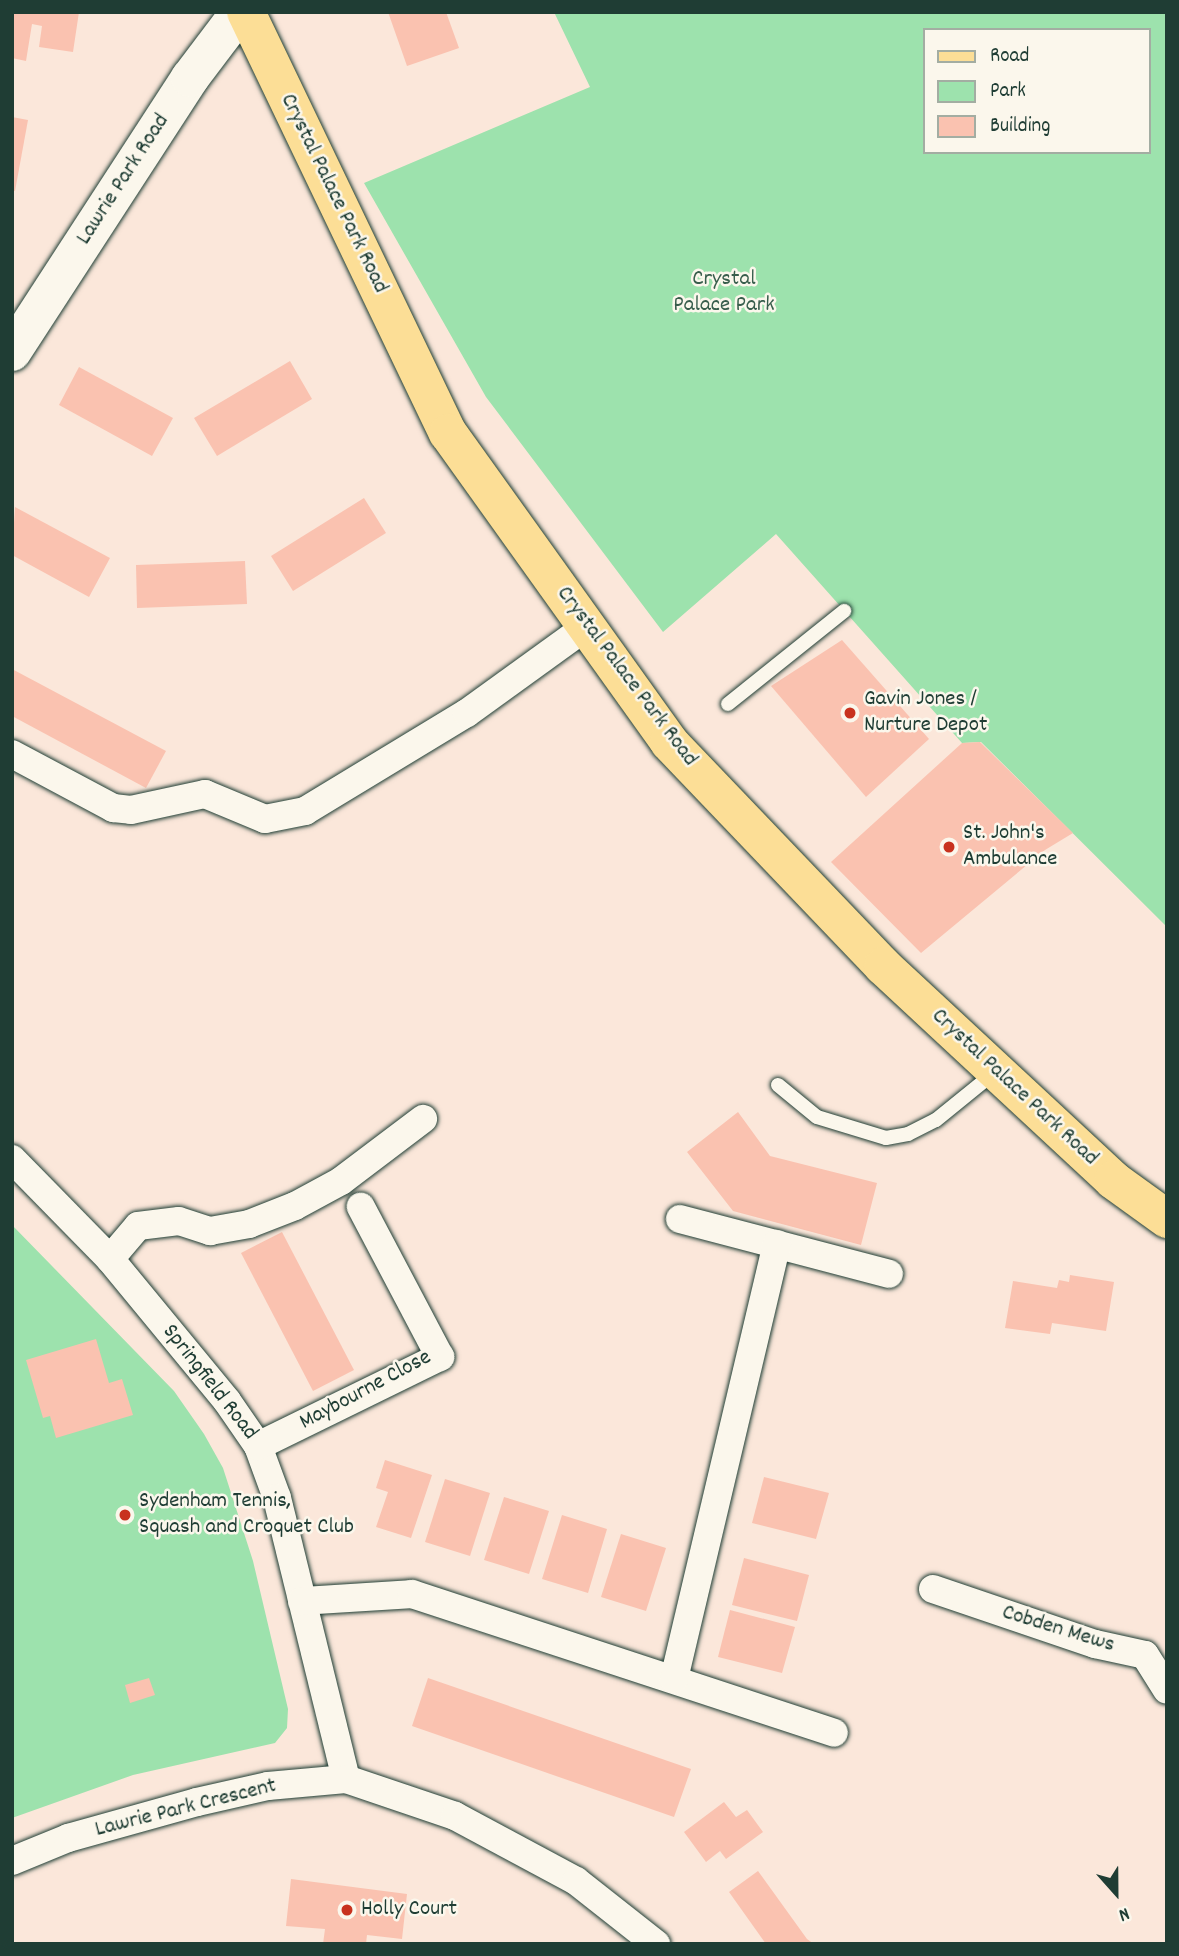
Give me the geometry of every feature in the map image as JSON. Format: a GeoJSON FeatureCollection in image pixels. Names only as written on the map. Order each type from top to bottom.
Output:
{"type":"FeatureCollection","features":[{"type":"Feature","properties":{"kind":"main road","name":"Crystal Palace Park Road"},"geometry":{"type":"LineString","coordinates":[[246,12],[448,433],[669,742],[883,966],[1113,1180],[1167,1219]]}},
{"type":"Feature","properties":{"kind":"street","name":"Lawrie Park Road"},"geometry":{"type":"LineString","coordinates":[[12,352],[190,78],[240,12]]}},
{"type":"Feature","properties":{"kind":"street"},"geometry":{"type":"LineString","coordinates":[[12,754],[113,808],[131,810],[205,794],[265,819],[292,814],[305,811],[467,713],[586,627]]}},
{"type":"Feature","properties":{"kind":"street"},"geometry":{"type":"LineString","coordinates":[[110,1259],[138,1226],[178,1222],[210,1231],[249,1224],[295,1206],[341,1181],[423,1119]]}},
{"type":"Feature","properties":{"kind":"street","name":"Springfield Road"},"geometry":{"type":"LineString","coordinates":[[12,1159],[110,1259],[227,1401],[258,1446],[277,1498],[346,1779]]}},
{"type":"Feature","properties":{"kind":"street","name":"Maybourne Close"},"geometry":{"type":"LineString","coordinates":[[258,1446],[440,1357],[361,1207]]}},
{"type":"Feature","properties":{"kind":"street"},"geometry":{"type":"LineString","coordinates":[[680,1219],[890,1274]]}},
{"type":"Feature","properties":{"kind":"street"},"geometry":{"type":"LineString","coordinates":[[674,1679],[777,1244]]}},
{"type":"Feature","properties":{"kind":"street","name":"Cobden Mews"},"geometry":{"type":"LineString","coordinates":[[933,1589],[1095,1644],[1145,1655],[1167,1690]]}},
{"type":"Feature","properties":{"kind":"street"},"geometry":{"type":"LineString","coordinates":[[302,1601],[412,1594],[834,1732]]}},
{"type":"Feature","properties":{"kind":"street","name":"Lawrie Park Crescent"},"geometry":{"type":"LineString","coordinates":[[12,1861],[68,1838],[197,1802],[268,1786],[346,1779],[455,1816],[540,1861],[576,1881],[656,1944]]}},
{"type":"Feature","properties":{"kind":"lane"},"geometry":{"type":"LineString","coordinates":[[727,704],[844,611]]}},
{"type":"Feature","properties":{"kind":"lane"},"geometry":{"type":"LineString","coordinates":[[778,1085],[817,1117],[886,1138],[908,1134],[936,1121],[996,1071]]}},
{"type":"Feature","properties":{"kind":"green space","name":"Crystal Palace Park"},"geometry":{"type":"Polygon","coordinates":[[[554,12],[1167,12],[1167,927],[981,742],[962,743],[776,534],[663,632],[486,397],[364,183],[590,87],[554,12]]]}},
{"type":"Feature","properties":{"kind":"green space","name":"Sydenham Tennis, Squash and Croquet Club"},"geometry":{"type":"Polygon","coordinates":[[[12,1225],[174,1391],[204,1434],[223,1468],[253,1561],[288,1709],[287,1728],[275,1743],[133,1775],[12,1818],[12,1225]]]}},
{"type":"Feature","properties":{"kind":"building"},"geometry":{"type":"Polygon","coordinates":[[[12,12],[79,12],[73,52],[39,47],[42,26],[32,24],[26,61],[12,58],[12,12]]]}},
{"type":"Feature","properties":{"kind":"building"},"geometry":{"type":"Polygon","coordinates":[[[388,12],[446,12],[459,48],[407,66],[388,12]]]}},
{"type":"Feature","properties":{"kind":"building"},"geometry":{"type":"Polygon","coordinates":[[[12,117],[28,120],[15,191],[12,190],[12,117]]]}},
{"type":"Feature","properties":{"kind":"building"},"geometry":{"type":"Polygon","coordinates":[[[290,361],[312,399],[217,456],[194,418],[290,361]]]}},
{"type":"Feature","properties":{"kind":"building"},"geometry":{"type":"Polygon","coordinates":[[[79,367],[173,418],[152,456],[59,405],[79,367]]]}},
{"type":"Feature","properties":{"kind":"building"},"geometry":{"type":"Polygon","coordinates":[[[364,498],[386,533],[293,591],[271,556],[364,498]]]}},
{"type":"Feature","properties":{"kind":"building"},"geometry":{"type":"Polygon","coordinates":[[[15,507],[110,558],[89,597],[12,555],[15,507]]]}},
{"type":"Feature","properties":{"kind":"building"},"geometry":{"type":"Polygon","coordinates":[[[245,561],[247,604],[137,608],[136,565],[245,561]]]}},
{"type":"Feature","properties":{"kind":"building","name":"Gavin Jones / Nurture Depot"},"geometry":{"type":"Polygon","coordinates":[[[842,640],[929,739],[866,797],[771,686],[842,640]]]}},
{"type":"Feature","properties":{"kind":"building"},"geometry":{"type":"Polygon","coordinates":[[[12,669],[166,751],[146,788],[12,716],[12,669]]]}},
{"type":"Feature","properties":{"kind":"building","name":"St. John's Ambulance"},"geometry":{"type":"Polygon","coordinates":[[[980,742],[1073,833],[1045,850],[921,953],[831,862],[962,743],[980,742]]]}},
{"type":"Feature","properties":{"kind":"building"},"geometry":{"type":"Polygon","coordinates":[[[738,1112],[770,1156],[877,1183],[861,1245],[733,1211],[687,1152],[738,1112]]]}},
{"type":"Feature","properties":{"kind":"building"},"geometry":{"type":"Polygon","coordinates":[[[282,1232],[354,1370],[313,1391],[241,1253],[282,1232]]]}},
{"type":"Feature","properties":{"kind":"building"},"geometry":{"type":"Polygon","coordinates":[[[1070,1275],[1114,1282],[1106,1331],[1052,1323],[1050,1334],[1005,1328],[1013,1281],[1057,1288],[1059,1280],[1069,1282],[1070,1275]]]}},
{"type":"Feature","properties":{"kind":"building"},"geometry":{"type":"Polygon","coordinates":[[[96,1339],[109,1383],[122,1379],[133,1415],[56,1438],[50,1416],[43,1418],[26,1360],[96,1339]]]}},
{"type":"Feature","properties":{"kind":"building"},"geometry":{"type":"Polygon","coordinates":[[[385,1460],[432,1475],[411,1538],[376,1527],[388,1492],[376,1488],[385,1460]]]}},
{"type":"Feature","properties":{"kind":"building"},"geometry":{"type":"Polygon","coordinates":[[[764,1477],[829,1493],[816,1539],[752,1523],[764,1477]]]}},
{"type":"Feature","properties":{"kind":"building"},"geometry":{"type":"Polygon","coordinates":[[[445,1479],[490,1493],[470,1556],[425,1542],[445,1479]]]}},
{"type":"Feature","properties":{"kind":"building"},"geometry":{"type":"Polygon","coordinates":[[[504,1497],[549,1511],[529,1574],[484,1560],[504,1497]]]}},
{"type":"Feature","properties":{"kind":"building"},"geometry":{"type":"Polygon","coordinates":[[[562,1515],[607,1529],[588,1593],[542,1579],[562,1515]]]}},
{"type":"Feature","properties":{"kind":"building"},"geometry":{"type":"Polygon","coordinates":[[[621,1534],[666,1548],[646,1611],[601,1597],[621,1534]]]}},
{"type":"Feature","properties":{"kind":"building"},"geometry":{"type":"Polygon","coordinates":[[[744,1558],[809,1575],[797,1621],[732,1605],[744,1558]]]}},
{"type":"Feature","properties":{"kind":"building"},"geometry":{"type":"Polygon","coordinates":[[[730,1610],[795,1627],[782,1673],[718,1657],[730,1610]]]}},
{"type":"Feature","properties":{"kind":"building"},"geometry":{"type":"Polygon","coordinates":[[[149,1678],[155,1695],[130,1703],[125,1685],[149,1678]]]}},
{"type":"Feature","properties":{"kind":"building"},"geometry":{"type":"Polygon","coordinates":[[[428,1678],[691,1769],[674,1817],[412,1726],[428,1678]]]}},
{"type":"Feature","properties":{"kind":"building"},"geometry":{"type":"Polygon","coordinates":[[[724,1802],[736,1817],[747,1810],[763,1832],[726,1859],[720,1851],[706,1862],[684,1832],[724,1802]]]}},
{"type":"Feature","properties":{"kind":"building"},"geometry":{"type":"Polygon","coordinates":[[[758,1871],[807,1939],[814,1944],[766,1944],[729,1892],[758,1871]]]}},
{"type":"Feature","properties":{"kind":"building","name":"Holly Court"},"geometry":{"type":"Polygon","coordinates":[[[291,1879],[407,1894],[402,1939],[367,1935],[366,1944],[323,1944],[325,1929],[286,1926],[291,1879]]]}},
{"type":"Feature","properties":{"kind":"place","name":"Gavin Jones / Nurture Depot"},"geometry":{"type":"Point","coordinates":[850,713]}},
{"type":"Feature","properties":{"kind":"place","name":"St. John's Ambulance"},"geometry":{"type":"Point","coordinates":[949,847]}},
{"type":"Feature","properties":{"kind":"place","name":"Sydenham Tennis, Squash and Croquet Club"},"geometry":{"type":"Point","coordinates":[125,1515]}},
{"type":"Feature","properties":{"kind":"place","name":"Holly Court"},"geometry":{"type":"Point","coordinates":[347,1910]}}]}
